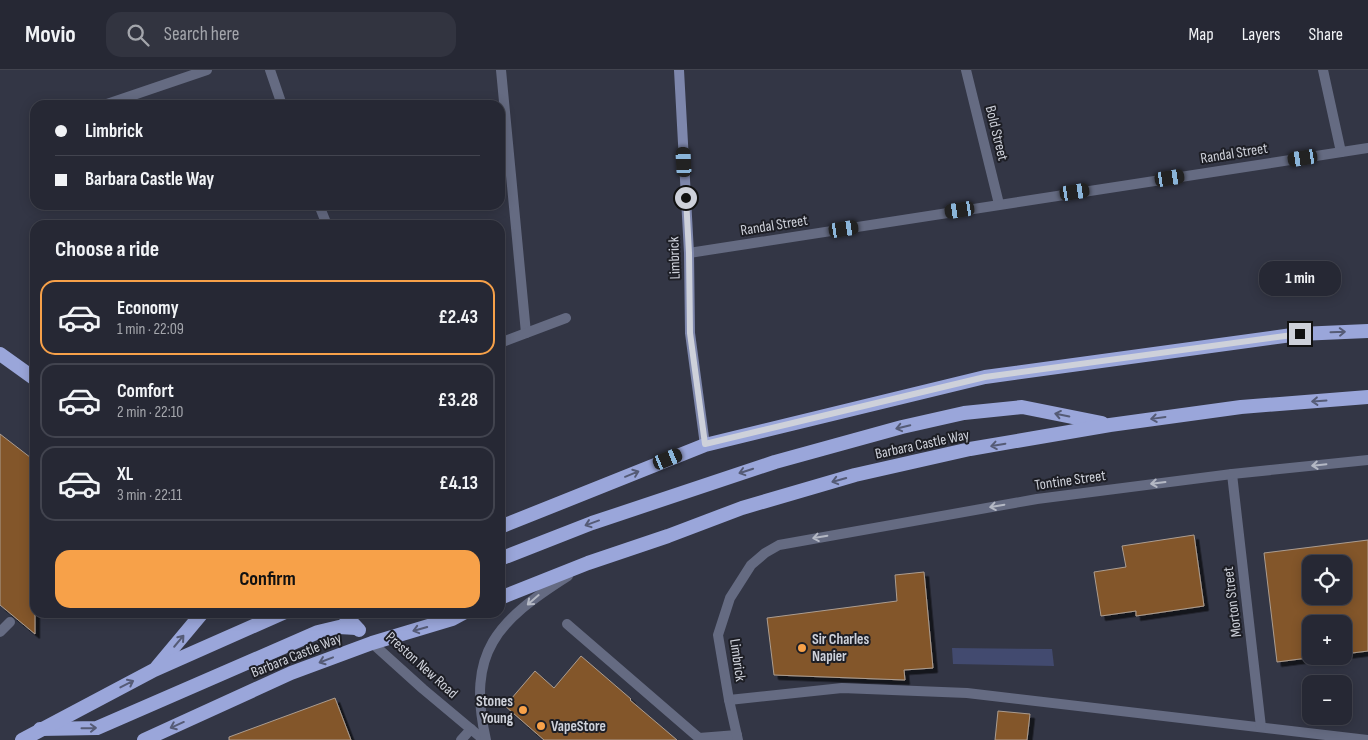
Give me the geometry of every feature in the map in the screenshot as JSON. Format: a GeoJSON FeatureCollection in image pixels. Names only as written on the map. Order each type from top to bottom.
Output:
{"type":"FeatureCollection","features":[{"type":"Feature","properties":{"kind":"highway"},"geometry":{"type":"LineString","coordinates":[[505,525],[705,444],[985,377],[1300,334],[1368,331]]}},
{"type":"Feature","properties":{"kind":"highway"},"geometry":{"type":"LineString","coordinates":[[0,354],[30,375]]}},
{"type":"Feature","properties":{"kind":"highway","name":"Barbara Castle Way"},"geometry":{"type":"LineString","coordinates":[[505,596],[588,563],[742,508],[855,475],[970,449],[1110,425],[1241,407],[1368,397]]}},
{"type":"Feature","properties":{"kind":"highway"},"geometry":{"type":"LineString","coordinates":[[505,557],[592,523],[775,462],[964,413],[1022,407],[1110,425]]}},
{"type":"Feature","properties":{"kind":"highway"},"geometry":{"type":"LineString","coordinates":[[154,670],[198,618]]}},
{"type":"Feature","properties":{"kind":"highway"},"geometry":{"type":"LineString","coordinates":[[22,740],[154,670],[271,618]]}},
{"type":"Feature","properties":{"kind":"highway","name":"Preston New Road"},"geometry":{"type":"LineString","coordinates":[[347,618],[372,642]]}},
{"type":"Feature","properties":{"kind":"highway","name":"Barbara Castle Way"},"geometry":{"type":"LineString","coordinates":[[144,740],[291,673],[372,642],[454,618]]}},
{"type":"Feature","properties":{"kind":"highway"},"geometry":{"type":"LineString","coordinates":[[40,729],[97,728],[318,632],[339,627],[356,628]]}},
{"type":"Feature","properties":{"kind":"main road","name":"Limbrick"},"geometry":{"type":"LineString","coordinates":[[678,70],[689,253],[690,333],[705,444]]}},
{"type":"Feature","properties":{"kind":"street"},"geometry":{"type":"LineString","coordinates":[[119,100],[207,70]]}},
{"type":"Feature","properties":{"kind":"street"},"geometry":{"type":"LineString","coordinates":[[270,70],[280,100]]}},
{"type":"Feature","properties":{"kind":"street"},"geometry":{"type":"LineString","coordinates":[[502,70],[505,100]]}},
{"type":"Feature","properties":{"kind":"street","name":"Bold Street"},"geometry":{"type":"LineString","coordinates":[[966,70],[999,204]]}},
{"type":"Feature","properties":{"kind":"street"},"geometry":{"type":"LineString","coordinates":[[1323,70],[1341,152]]}},
{"type":"Feature","properties":{"kind":"street"},"geometry":{"type":"LineString","coordinates":[[505,103],[526,333]]}},
{"type":"Feature","properties":{"kind":"street","name":"Randal Street"},"geometry":{"type":"LineString","coordinates":[[689,253],[1368,148]]}},
{"type":"Feature","properties":{"kind":"street"},"geometry":{"type":"LineString","coordinates":[[505,341],[566,318]]}},
{"type":"Feature","properties":{"kind":"street","name":"Tontine Street"},"geometry":{"type":"LineString","coordinates":[[779,545],[1037,499],[1232,474],[1368,460]]}},
{"type":"Feature","properties":{"kind":"street","name":"Morton Street"},"geometry":{"type":"LineString","coordinates":[[1232,474],[1261,727]]}},
{"type":"Feature","properties":{"kind":"street","name":"Limbrick"},"geometry":{"type":"LineString","coordinates":[[737,737],[718,635],[730,598],[751,565],[765,553],[779,545]]}},
{"type":"Feature","properties":{"kind":"street"},"geometry":{"type":"LineString","coordinates":[[485,740],[479,686],[484,658],[496,634],[537,596],[588,563]]}},
{"type":"Feature","properties":{"kind":"street"},"geometry":{"type":"LineString","coordinates":[[0,632],[10,622]]}},
{"type":"Feature","properties":{"kind":"street"},"geometry":{"type":"LineString","coordinates":[[566,624],[699,738],[737,737]]}},
{"type":"Feature","properties":{"kind":"street","name":"Preston New Road"},"geometry":{"type":"LineString","coordinates":[[372,642],[485,740]]}},
{"type":"Feature","properties":{"kind":"street"},"geometry":{"type":"LineString","coordinates":[[729,700],[842,688],[967,693],[1368,740]]}},
{"type":"Feature","properties":{"kind":"street"},"geometry":{"type":"LineString","coordinates":[[461,740],[471,729]]}},
{"type":"Feature","properties":{"kind":"shaded area"},"geometry":{"type":"Polygon","coordinates":[[[952,648],[1052,649],[1054,666],[953,664],[952,648]]]}},
{"type":"Feature","properties":{"kind":"building"},"geometry":{"type":"Polygon","coordinates":[[[0,434],[30,457],[30,618],[35,618],[35,634],[0,605],[0,434]]]}},
{"type":"Feature","properties":{"kind":"building"},"geometry":{"type":"Polygon","coordinates":[[[1194,535],[1204,606],[1136,616],[1136,611],[1101,616],[1094,572],[1126,567],[1122,546],[1194,535]]]}},
{"type":"Feature","properties":{"kind":"building"},"geometry":{"type":"Polygon","coordinates":[[[1368,540],[1368,651],[1352,653],[1352,615],[1302,615],[1302,659],[1277,662],[1264,553],[1368,540]]]}},
{"type":"Feature","properties":{"kind":"building"},"geometry":{"type":"Polygon","coordinates":[[[924,572],[933,668],[904,670],[905,680],[774,675],[767,618],[897,601],[895,575],[924,572]]]}},
{"type":"Feature","properties":{"kind":"building"},"geometry":{"type":"Polygon","coordinates":[[[581,656],[677,740],[544,740],[505,706],[535,671],[554,688],[581,656]]]}},
{"type":"Feature","properties":{"kind":"building"},"geometry":{"type":"Polygon","coordinates":[[[335,698],[351,740],[229,740],[229,737],[335,698]]]}},
{"type":"Feature","properties":{"kind":"building"},"geometry":{"type":"Polygon","coordinates":[[[998,711],[1030,714],[1027,740],[995,740],[998,711]]]}},
{"type":"Feature","properties":{"kind":"place","name":"Sir Charles Napier"},"geometry":{"type":"Point","coordinates":[802,648]}},
{"type":"Feature","properties":{"kind":"place","name":"Stones Young"},"geometry":{"type":"Point","coordinates":[523,710]}},
{"type":"Feature","properties":{"kind":"place","name":"VapeStore"},"geometry":{"type":"Point","coordinates":[541,726]}},
{"type":"Feature","properties":{"kind":"route"},"geometry":{"type":"LineString","coordinates":[[686,198],[690,333],[705,444],[985,377],[1300,334]]}}]}
